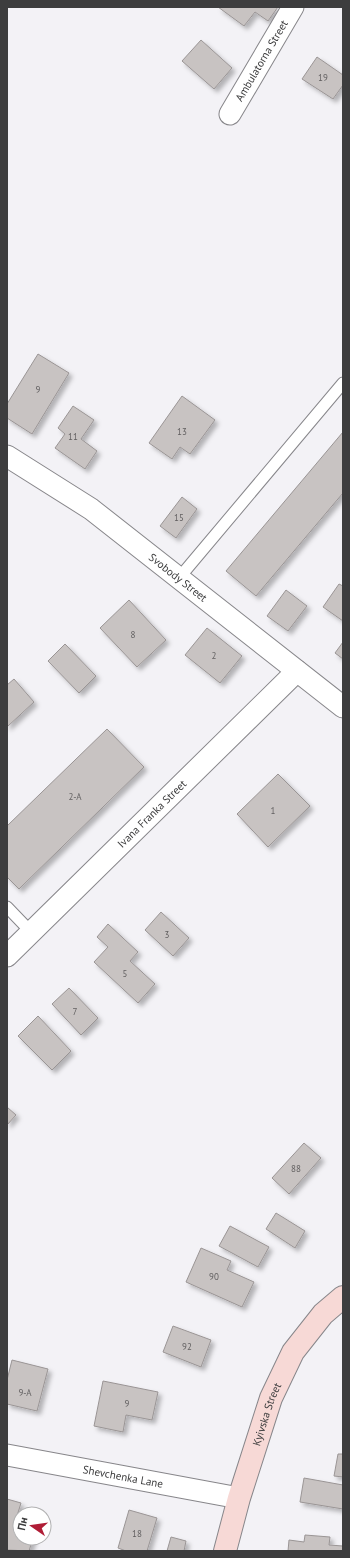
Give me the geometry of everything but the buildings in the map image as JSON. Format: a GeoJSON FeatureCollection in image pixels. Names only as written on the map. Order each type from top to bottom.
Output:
{"type":"FeatureCollection","features":[{"type":"Feature","properties":{"kind":"street","name":"Ambulatorna Street"},"geometry":{"type":"LineString","coordinates":[[230,114],[293,7]]}},
{"type":"Feature","properties":{"kind":"street","name":"Svobody Street"},"geometry":{"type":"LineString","coordinates":[[7,456],[91,508],[343,707]]}},
{"type":"Feature","properties":{"kind":"street","name":"Ivana Franka Street"},"geometry":{"type":"LineString","coordinates":[[7,956],[297,671]]}},
{"type":"Feature","properties":{"kind":"street","name":"Kyivska Street"},"geometry":{"type":"LineString","coordinates":[[225,1551],[239,1498],[271,1398],[293,1352],[323,1314],[343,1297]]}},
{"type":"Feature","properties":{"kind":"street","name":"Shevchenka Lane"},"geometry":{"type":"LineString","coordinates":[[7,1455],[239,1498]]}},
{"type":"Feature","properties":{"kind":"lane"},"geometry":{"type":"LineString","coordinates":[[179,578],[343,383]]}},
{"type":"Feature","properties":{"kind":"lane"},"geometry":{"type":"LineString","coordinates":[[7,907],[31,932]]}}]}
